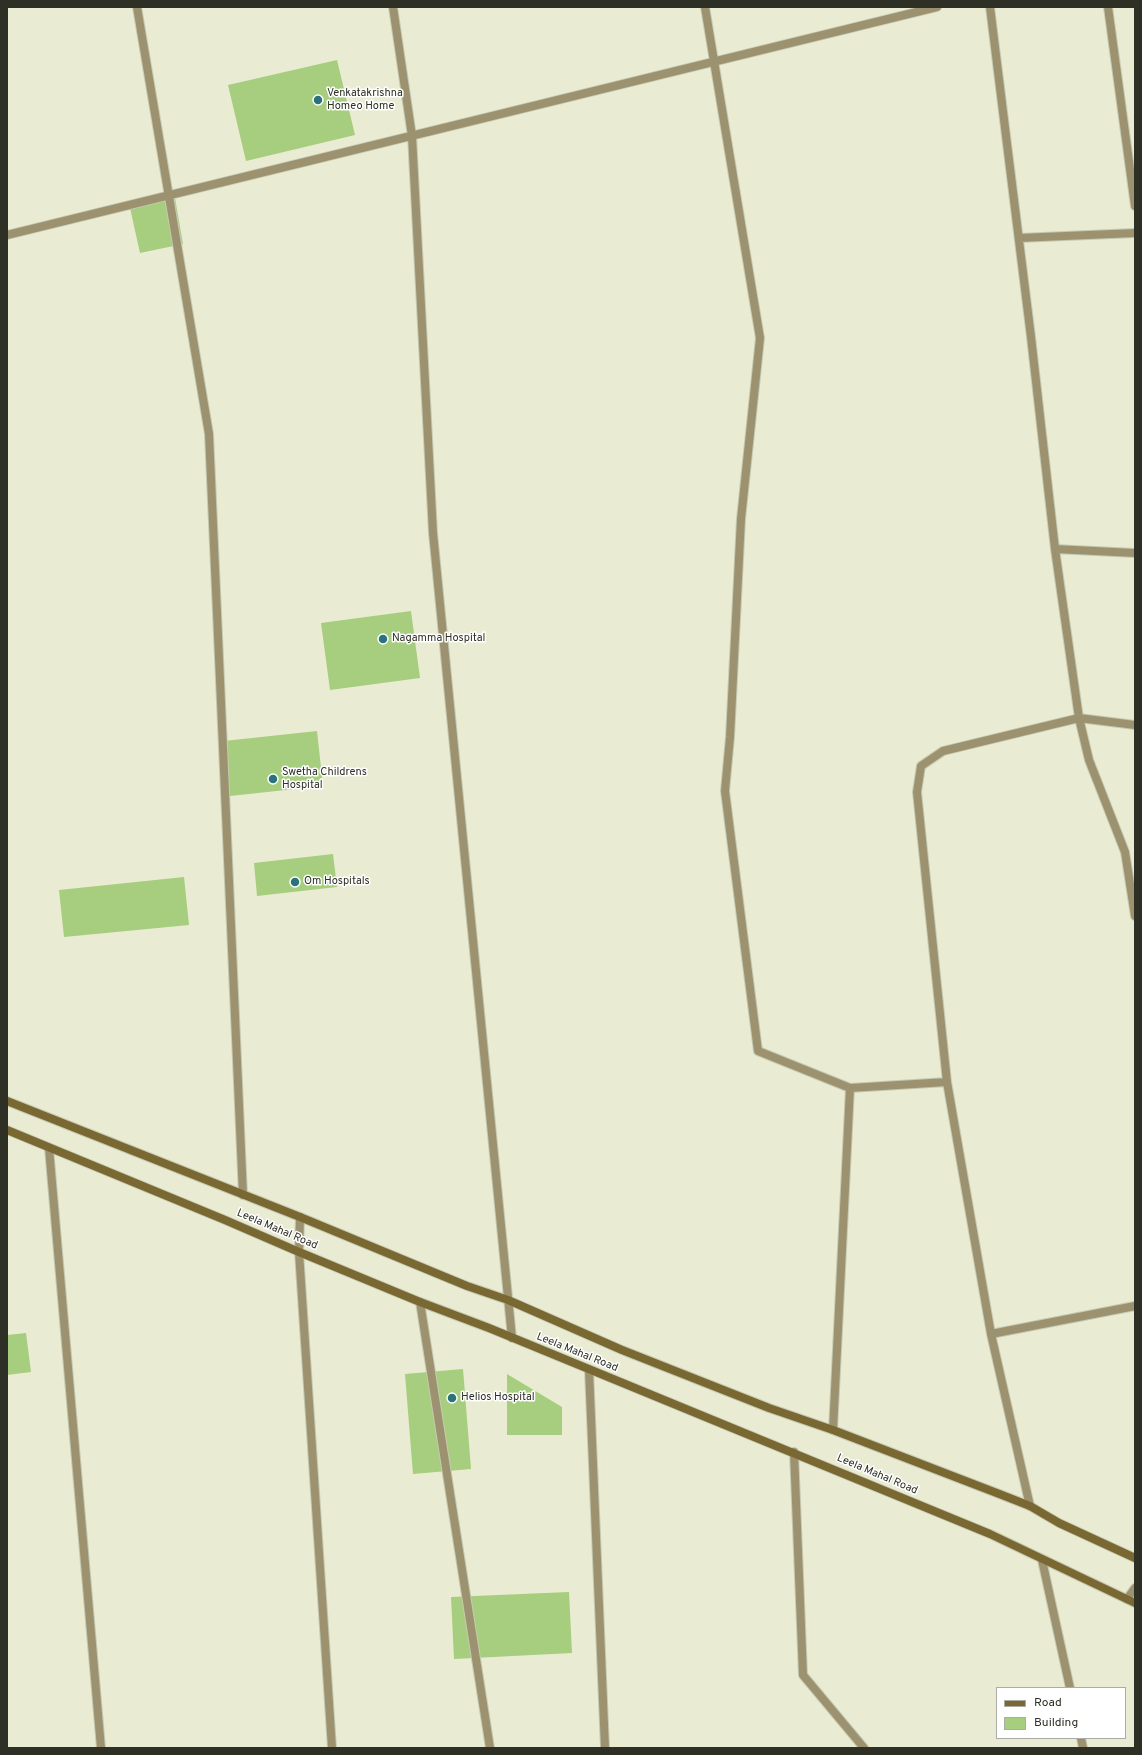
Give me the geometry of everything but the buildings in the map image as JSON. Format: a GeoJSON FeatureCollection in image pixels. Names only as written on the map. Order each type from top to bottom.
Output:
{"type":"FeatureCollection","features":[{"type":"Feature","properties":{"kind":"main road","name":"Leela Mahal Road"},"geometry":{"type":"LineString","coordinates":[[7,1101],[243,1194],[467,1286],[508,1300],[622,1350],[769,1408],[833,1430],[1030,1506],[1060,1523],[1135,1558]]}},
{"type":"Feature","properties":{"kind":"main road","name":"Leela Mahal Road"},"geometry":{"type":"LineString","coordinates":[[7,1130],[420,1302],[794,1452],[990,1534],[1135,1604]]}},
{"type":"Feature","properties":{"kind":"street"},"geometry":{"type":"LineString","coordinates":[[138,7],[209,434],[243,1194]]}},
{"type":"Feature","properties":{"kind":"street"},"geometry":{"type":"LineString","coordinates":[[393,7],[412,136],[433,533],[512,1338]]}},
{"type":"Feature","properties":{"kind":"street"},"geometry":{"type":"LineString","coordinates":[[705,7],[760,338],[741,519],[730,737],[725,791],[758,1051],[850,1088],[947,1082]]}},
{"type":"Feature","properties":{"kind":"street"},"geometry":{"type":"LineString","coordinates":[[7,235],[937,7]]}},
{"type":"Feature","properties":{"kind":"street"},"geometry":{"type":"LineString","coordinates":[[990,7],[1019,238],[1055,549],[1079,718],[1090,760],[1125,852],[1135,916]]}},
{"type":"Feature","properties":{"kind":"street"},"geometry":{"type":"LineString","coordinates":[[1108,7],[1135,206]]}},
{"type":"Feature","properties":{"kind":"street"},"geometry":{"type":"LineString","coordinates":[[1019,238],[1135,233]]}},
{"type":"Feature","properties":{"kind":"street"},"geometry":{"type":"LineString","coordinates":[[1055,549],[1135,553]]}},
{"type":"Feature","properties":{"kind":"street"},"geometry":{"type":"LineString","coordinates":[[1030,1506],[991,1334],[947,1082],[917,792],[921,766],[943,751],[1079,718],[1135,725]]}},
{"type":"Feature","properties":{"kind":"street"},"geometry":{"type":"LineString","coordinates":[[833,1430],[850,1088]]}},
{"type":"Feature","properties":{"kind":"street"},"geometry":{"type":"LineString","coordinates":[[49,1148],[102,1748]]}},
{"type":"Feature","properties":{"kind":"street"},"geometry":{"type":"LineString","coordinates":[[300,1217],[299,1252],[332,1748]]}},
{"type":"Feature","properties":{"kind":"street"},"geometry":{"type":"LineString","coordinates":[[420,1302],[490,1748]]}},
{"type":"Feature","properties":{"kind":"street"},"geometry":{"type":"LineString","coordinates":[[991,1334],[1135,1306]]}},
{"type":"Feature","properties":{"kind":"street"},"geometry":{"type":"LineString","coordinates":[[589,1370],[605,1748]]}},
{"type":"Feature","properties":{"kind":"street"},"geometry":{"type":"LineString","coordinates":[[794,1452],[803,1675],[864,1748]]}},
{"type":"Feature","properties":{"kind":"street"},"geometry":{"type":"LineString","coordinates":[[1042,1560],[1070,1687]]}},
{"type":"Feature","properties":{"kind":"street"},"geometry":{"type":"LineString","coordinates":[[1127,1600],[1135,1588]]}},
{"type":"Feature","properties":{"kind":"place","name":"Venkatakrishna Homeo Home"},"geometry":{"type":"Point","coordinates":[318,100]}},
{"type":"Feature","properties":{"kind":"place","name":"Nagamma Hospital"},"geometry":{"type":"Point","coordinates":[383,639]}},
{"type":"Feature","properties":{"kind":"place","name":"Swetha Childrens Hospital"},"geometry":{"type":"Point","coordinates":[273,779]}},
{"type":"Feature","properties":{"kind":"place","name":"Om Hospitals"},"geometry":{"type":"Point","coordinates":[295,882]}},
{"type":"Feature","properties":{"kind":"place","name":"Helios Hospital"},"geometry":{"type":"Point","coordinates":[452,1398]}}]}
